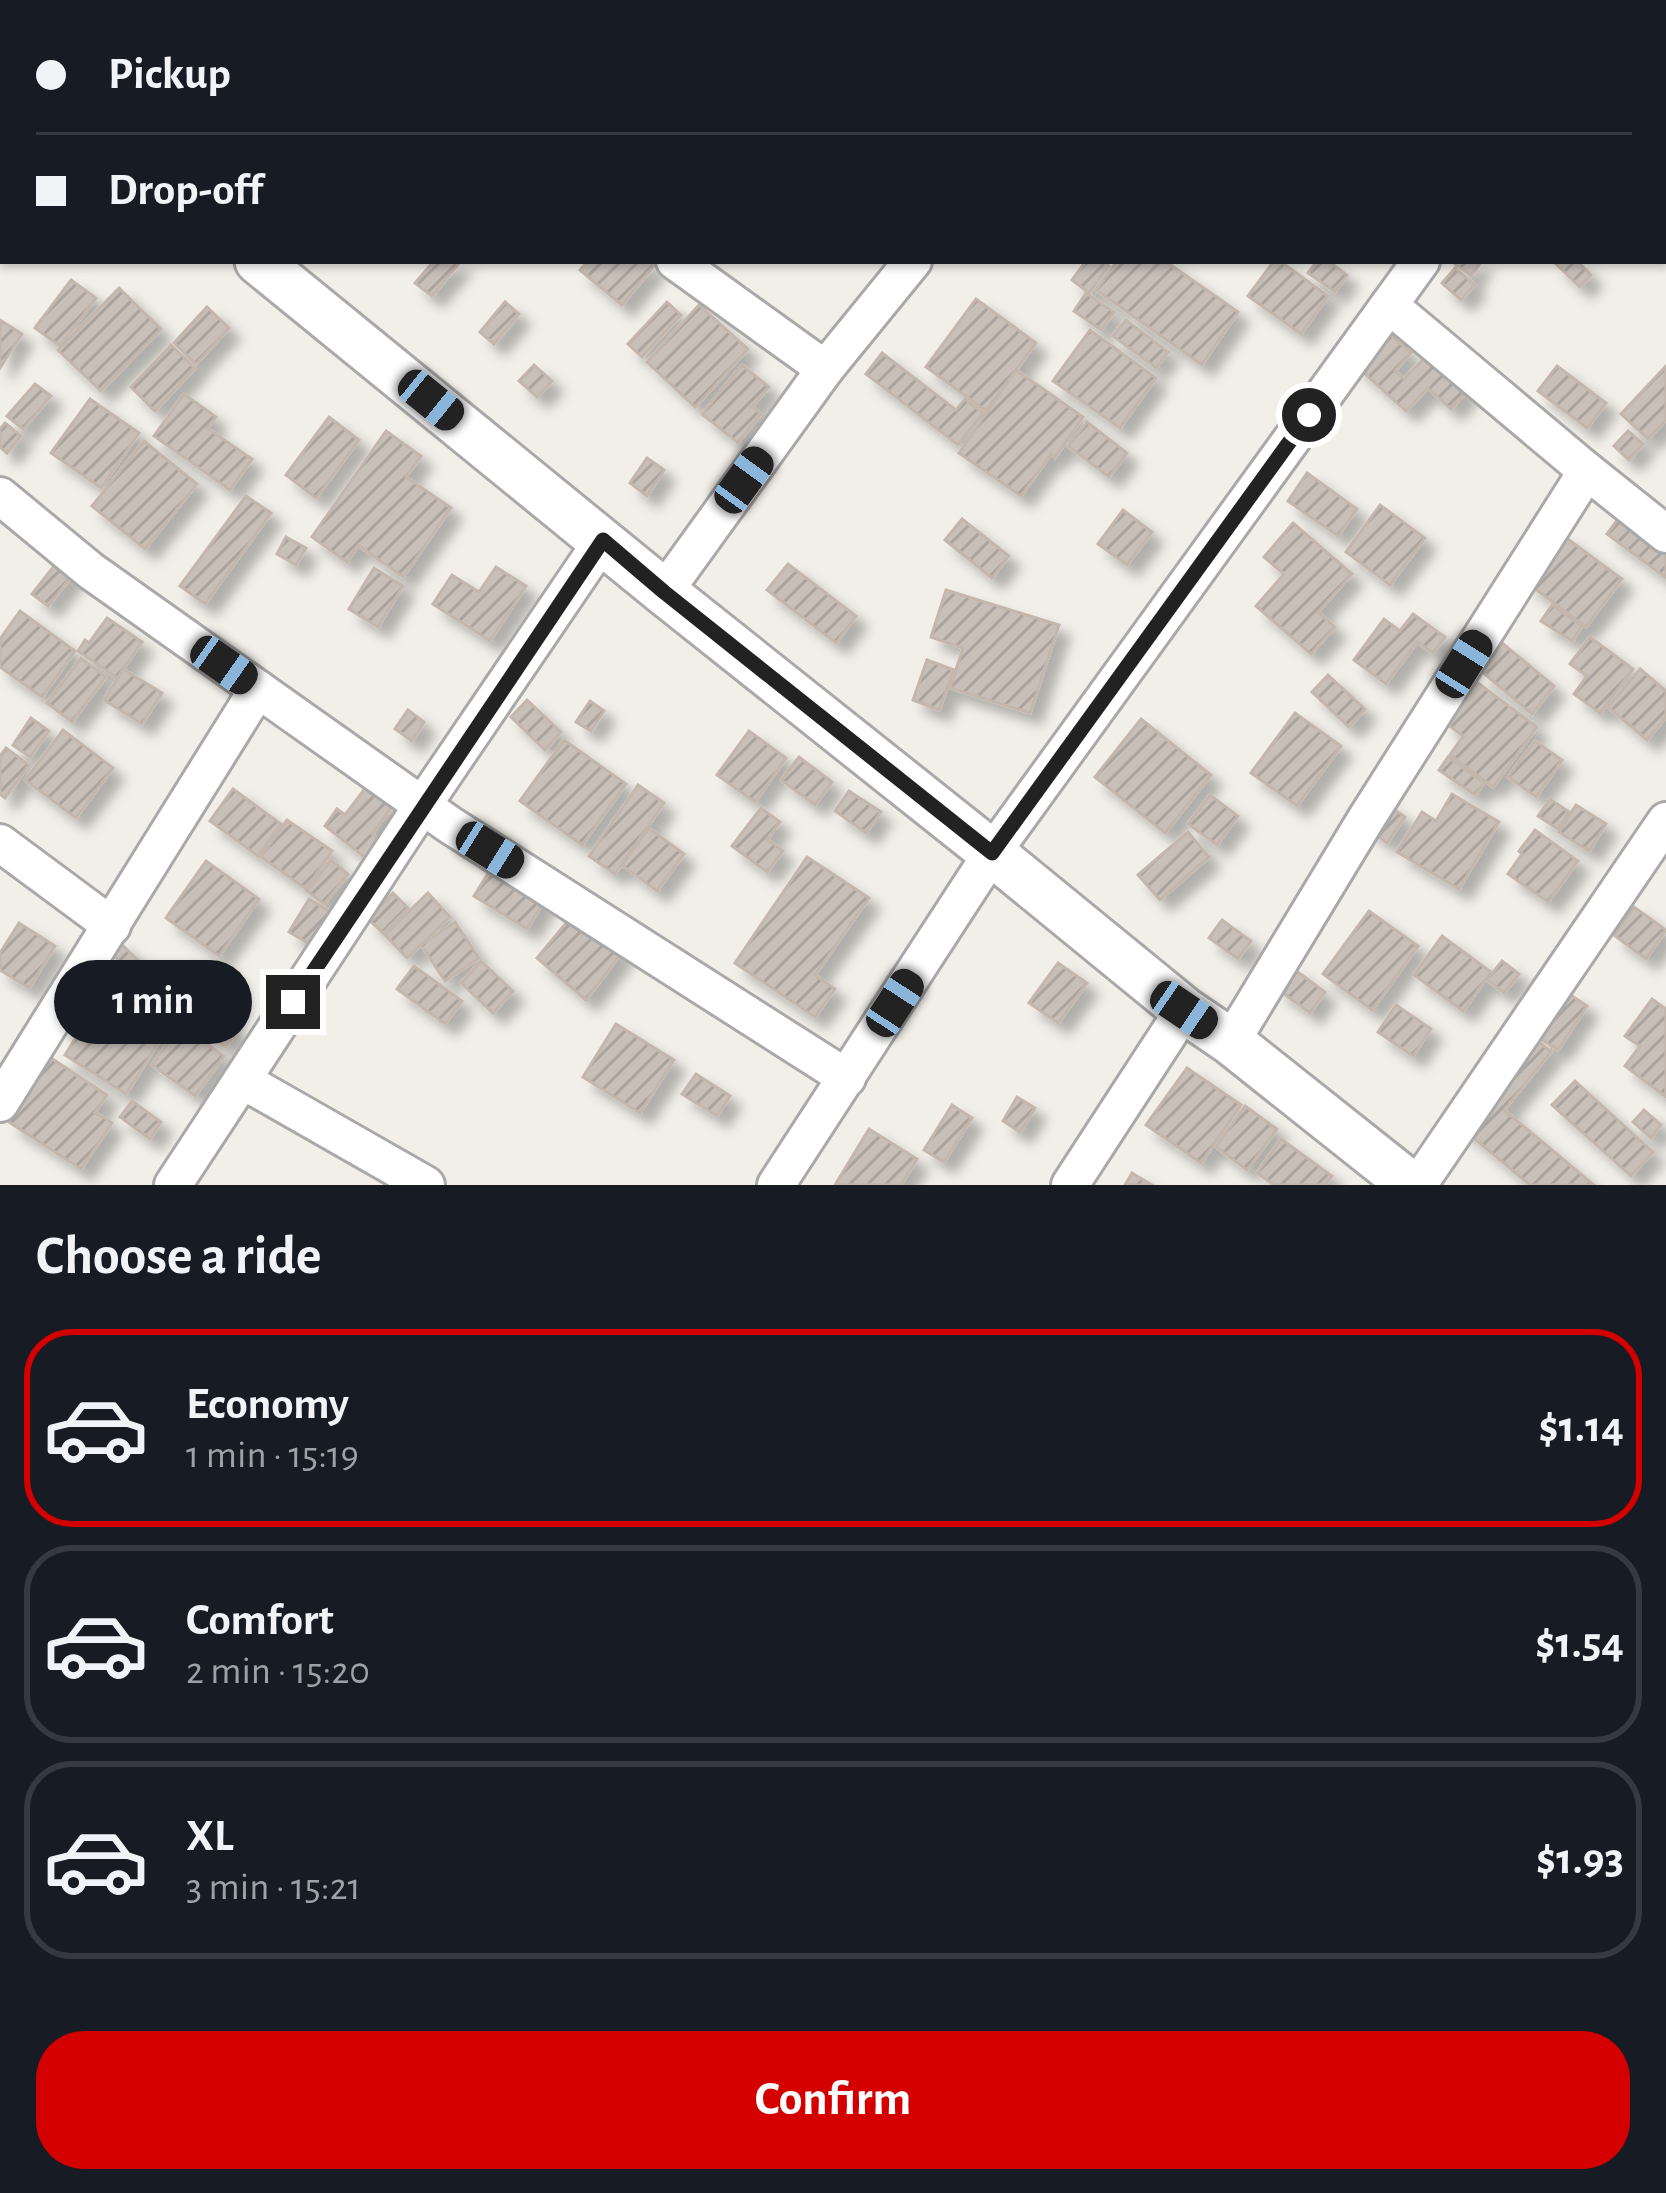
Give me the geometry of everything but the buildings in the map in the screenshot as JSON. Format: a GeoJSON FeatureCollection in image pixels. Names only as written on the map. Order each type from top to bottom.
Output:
{"type":"FeatureCollection","features":[{"type":"Feature","properties":{"kind":"street"},"geometry":{"type":"LineString","coordinates":[[262,264],[1184,1010],[1231,1042],[1393,1179],[1666,821]]}},
{"type":"Feature","properties":{"kind":"street"},"geometry":{"type":"LineString","coordinates":[[679,264],[825,368]]}},
{"type":"Feature","properties":{"kind":"street"},"geometry":{"type":"LineString","coordinates":[[664,592],[825,368],[912,264]]}},
{"type":"Feature","properties":{"kind":"street"},"geometry":{"type":"LineString","coordinates":[[776,1185],[992,853],[1419,264]]}},
{"type":"Feature","properties":{"kind":"street"},"geometry":{"type":"LineString","coordinates":[[1389,305],[1666,534]]}},
{"type":"Feature","properties":{"kind":"street"},"geometry":{"type":"LineString","coordinates":[[1231,1042],[1587,471]]}},
{"type":"Feature","properties":{"kind":"street"},"geometry":{"type":"LineString","coordinates":[[0,496],[91,571],[422,806],[847,1078]]}},
{"type":"Feature","properties":{"kind":"street"},"geometry":{"type":"LineString","coordinates":[[173,1185],[603,540]]}},
{"type":"Feature","properties":{"kind":"street"},"geometry":{"type":"LineString","coordinates":[[0,1102],[258,689]]}},
{"type":"Feature","properties":{"kind":"street"},"geometry":{"type":"LineString","coordinates":[[0,844],[112,926]]}},
{"type":"Feature","properties":{"kind":"street"},"geometry":{"type":"LineString","coordinates":[[1070,1185],[1184,1010]]}},
{"type":"Feature","properties":{"kind":"street"},"geometry":{"type":"LineString","coordinates":[[242,1080],[426,1185]]}},
{"type":"Feature","properties":{"kind":"route"},"geometry":{"type":"LineString","coordinates":[[293,1002],[603,540],[992,853],[1309,415]]}}]}
